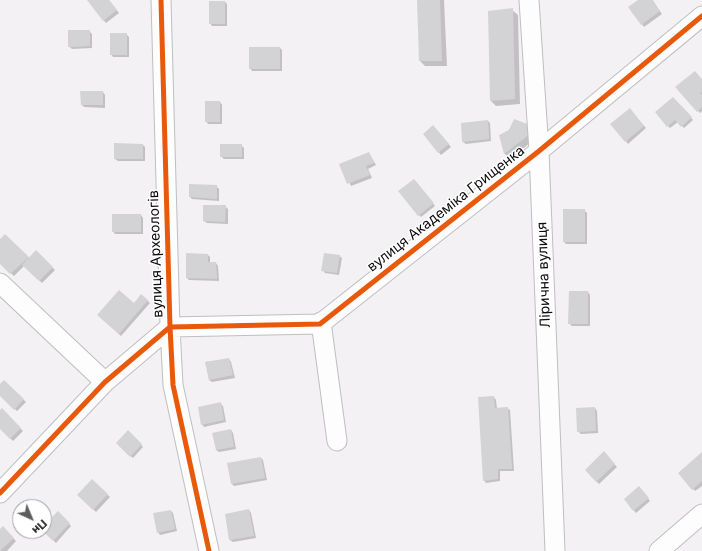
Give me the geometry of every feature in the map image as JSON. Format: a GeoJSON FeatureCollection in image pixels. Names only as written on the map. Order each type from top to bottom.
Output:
{"type":"FeatureCollection","features":[{"type":"Feature","properties":{"kind":"street","name":"вулиця Археологів"},"geometry":{"type":"LineString","coordinates":[[161,0],[173,385],[209,551]]}},
{"type":"Feature","properties":{"kind":"street","name":"Лірична вулиця"},"geometry":{"type":"LineString","coordinates":[[529,0],[539,151],[555,551]]}},
{"type":"Feature","properties":{"kind":"street","name":"вулиця Академіка Грищенка"},"geometry":{"type":"LineString","coordinates":[[322,322],[539,151],[702,16]]}},
{"type":"Feature","properties":{"kind":"street"},"geometry":{"type":"LineString","coordinates":[[0,283],[105,382]]}},
{"type":"Feature","properties":{"kind":"street"},"geometry":{"type":"LineString","coordinates":[[0,493],[105,382],[170,327],[322,322],[337,441]]}},
{"type":"Feature","properties":{"kind":"street"},"geometry":{"type":"LineString","coordinates":[[659,551],[702,514]]}},
{"type":"Feature","properties":{"kind":"building"},"geometry":{"type":"Polygon","coordinates":[[[87,0],[109,0],[117,10],[103,21],[87,0]]]}},
{"type":"Feature","properties":{"kind":"building"},"geometry":{"type":"Polygon","coordinates":[[[417,0],[440,0],[442,61],[419,61],[417,0]]]}},
{"type":"Feature","properties":{"kind":"building"},"geometry":{"type":"Polygon","coordinates":[[[638,0],[653,0],[660,11],[641,25],[628,7],[638,0]]]}},
{"type":"Feature","properties":{"kind":"building"},"geometry":{"type":"Polygon","coordinates":[[[209,1],[225,1],[225,24],[209,24],[209,1]]]}},
{"type":"Feature","properties":{"kind":"building"},"geometry":{"type":"Polygon","coordinates":[[[513,8],[515,99],[490,101],[488,11],[513,8]]]}},
{"type":"Feature","properties":{"kind":"building"},"geometry":{"type":"Polygon","coordinates":[[[68,30],[90,30],[90,46],[68,47],[68,30]]]}},
{"type":"Feature","properties":{"kind":"building"},"geometry":{"type":"Polygon","coordinates":[[[110,33],[127,33],[127,55],[110,55],[110,33]]]}},
{"type":"Feature","properties":{"kind":"building"},"geometry":{"type":"Polygon","coordinates":[[[249,47],[280,47],[280,69],[249,69],[249,47]]]}},
{"type":"Feature","properties":{"kind":"building"},"geometry":{"type":"Polygon","coordinates":[[[695,71],[702,79],[702,92],[700,93],[702,95],[702,107],[697,112],[675,87],[695,71]]]}},
{"type":"Feature","properties":{"kind":"building"},"geometry":{"type":"Polygon","coordinates":[[[80,91],[103,91],[103,105],[81,105],[80,91]]]}},
{"type":"Feature","properties":{"kind":"building"},"geometry":{"type":"Polygon","coordinates":[[[673,97],[692,117],[681,127],[675,120],[667,127],[655,112],[673,97]]]}},
{"type":"Feature","properties":{"kind":"building"},"geometry":{"type":"Polygon","coordinates":[[[205,101],[220,101],[220,122],[205,122],[205,101]]]}},
{"type":"Feature","properties":{"kind":"building"},"geometry":{"type":"Polygon","coordinates":[[[630,108],[644,126],[625,142],[610,124],[630,108]]]}},
{"type":"Feature","properties":{"kind":"building"},"geometry":{"type":"Polygon","coordinates":[[[514,119],[530,125],[530,134],[504,154],[499,135],[509,130],[514,119]]]}},
{"type":"Feature","properties":{"kind":"building"},"geometry":{"type":"Polygon","coordinates":[[[488,120],[489,139],[462,142],[461,123],[488,120]]]}},
{"type":"Feature","properties":{"kind":"building"},"geometry":{"type":"Polygon","coordinates":[[[433,125],[449,144],[438,153],[423,134],[433,125]]]}},
{"type":"Feature","properties":{"kind":"building"},"geometry":{"type":"Polygon","coordinates":[[[114,143],[143,144],[143,159],[114,159],[114,143]]]}},
{"type":"Feature","properties":{"kind":"building"},"geometry":{"type":"Polygon","coordinates":[[[220,144],[242,144],[242,157],[220,157],[220,144]]]}},
{"type":"Feature","properties":{"kind":"building"},"geometry":{"type":"Polygon","coordinates":[[[369,152],[374,163],[366,166],[370,175],[347,184],[339,164],[369,152]]]}},
{"type":"Feature","properties":{"kind":"building"},"geometry":{"type":"Polygon","coordinates":[[[414,179],[434,203],[418,216],[398,191],[414,179]]]}},
{"type":"Feature","properties":{"kind":"building"},"geometry":{"type":"Polygon","coordinates":[[[189,184],[217,185],[217,199],[189,197],[189,184]]]}},
{"type":"Feature","properties":{"kind":"building"},"geometry":{"type":"Polygon","coordinates":[[[203,205],[226,205],[225,222],[203,221],[203,205]]]}},
{"type":"Feature","properties":{"kind":"building"},"geometry":{"type":"Polygon","coordinates":[[[563,209],[585,209],[585,242],[563,242],[563,209]]]}},
{"type":"Feature","properties":{"kind":"building"},"geometry":{"type":"Polygon","coordinates":[[[112,214],[141,214],[141,232],[112,232],[112,214]]]}},
{"type":"Feature","properties":{"kind":"building"},"geometry":{"type":"Polygon","coordinates":[[[5,234],[29,257],[10,274],[0,264],[0,239],[5,234]]]}},
{"type":"Feature","properties":{"kind":"building"},"geometry":{"type":"Polygon","coordinates":[[[36,250],[53,267],[39,281],[22,265],[36,250]]]}},
{"type":"Feature","properties":{"kind":"building"},"geometry":{"type":"Polygon","coordinates":[[[186,253],[208,254],[208,262],[216,262],[217,279],[186,278],[186,253]]]}},
{"type":"Feature","properties":{"kind":"building"},"geometry":{"type":"Polygon","coordinates":[[[324,253],[340,255],[337,273],[321,271],[324,253]]]}},
{"type":"Feature","properties":{"kind":"building"},"geometry":{"type":"Polygon","coordinates":[[[119,290],[134,303],[141,294],[148,300],[119,334],[97,315],[119,290]]]}},
{"type":"Feature","properties":{"kind":"building"},"geometry":{"type":"Polygon","coordinates":[[[569,291],[588,291],[588,324],[568,324],[569,291]]]}},
{"type":"Feature","properties":{"kind":"building"},"geometry":{"type":"Polygon","coordinates":[[[229,358],[233,375],[209,380],[205,362],[229,358]]]}},
{"type":"Feature","properties":{"kind":"building"},"geometry":{"type":"Polygon","coordinates":[[[4,380],[24,399],[14,410],[0,396],[0,384],[4,380]]]}},
{"type":"Feature","properties":{"kind":"building"},"geometry":{"type":"Polygon","coordinates":[[[494,396],[495,408],[508,407],[512,469],[498,469],[498,479],[483,481],[478,397],[494,396]]]}},
{"type":"Feature","properties":{"kind":"building"},"geometry":{"type":"Polygon","coordinates":[[[221,402],[224,420],[201,425],[198,407],[221,402]]]}},
{"type":"Feature","properties":{"kind":"building"},"geometry":{"type":"Polygon","coordinates":[[[595,407],[596,431],[577,432],[576,408],[595,407]]]}},
{"type":"Feature","properties":{"kind":"building"},"geometry":{"type":"Polygon","coordinates":[[[2,408],[21,428],[10,439],[0,429],[0,410],[2,408]]]}},
{"type":"Feature","properties":{"kind":"building"},"geometry":{"type":"Polygon","coordinates":[[[231,429],[234,447],[216,450],[212,433],[231,429]]]}},
{"type":"Feature","properties":{"kind":"building"},"geometry":{"type":"Polygon","coordinates":[[[128,430],[142,444],[130,457],[116,443],[128,430]]]}},
{"type":"Feature","properties":{"kind":"building"},"geometry":{"type":"Polygon","coordinates":[[[604,451],[615,464],[596,482],[585,470],[604,451]]]}},
{"type":"Feature","properties":{"kind":"building"},"geometry":{"type":"Polygon","coordinates":[[[702,452],[702,481],[692,490],[678,473],[702,452]]]}},
{"type":"Feature","properties":{"kind":"building"},"geometry":{"type":"Polygon","coordinates":[[[261,457],[265,478],[231,484],[227,463],[261,457]]]}},
{"type":"Feature","properties":{"kind":"building"},"geometry":{"type":"Polygon","coordinates":[[[92,479],[108,494],[93,510],[77,495],[92,479]]]}},
{"type":"Feature","properties":{"kind":"building"},"geometry":{"type":"Polygon","coordinates":[[[639,486],[649,498],[633,511],[624,499],[639,486]]]}},
{"type":"Feature","properties":{"kind":"building"},"geometry":{"type":"Polygon","coordinates":[[[249,509],[254,536],[229,540],[225,514],[249,509]]]}},
{"type":"Feature","properties":{"kind":"building"},"geometry":{"type":"Polygon","coordinates":[[[171,510],[175,529],[157,533],[153,513],[171,510]]]}},
{"type":"Feature","properties":{"kind":"building"},"geometry":{"type":"Polygon","coordinates":[[[58,511],[70,523],[53,541],[51,539],[52,517],[58,511]]]}},
{"type":"Feature","properties":{"kind":"building"},"geometry":{"type":"Polygon","coordinates":[[[3,526],[13,539],[0,551],[0,529],[3,526]]]}},
{"type":"Feature","properties":{"kind":"cycle path"},"geometry":{"type":"LineString","coordinates":[[161,0],[173,385],[209,551]]}},
{"type":"Feature","properties":{"kind":"cycle path"},"geometry":{"type":"LineString","coordinates":[[0,493],[105,382],[170,327],[320,324],[539,151],[702,16]]}}]}
